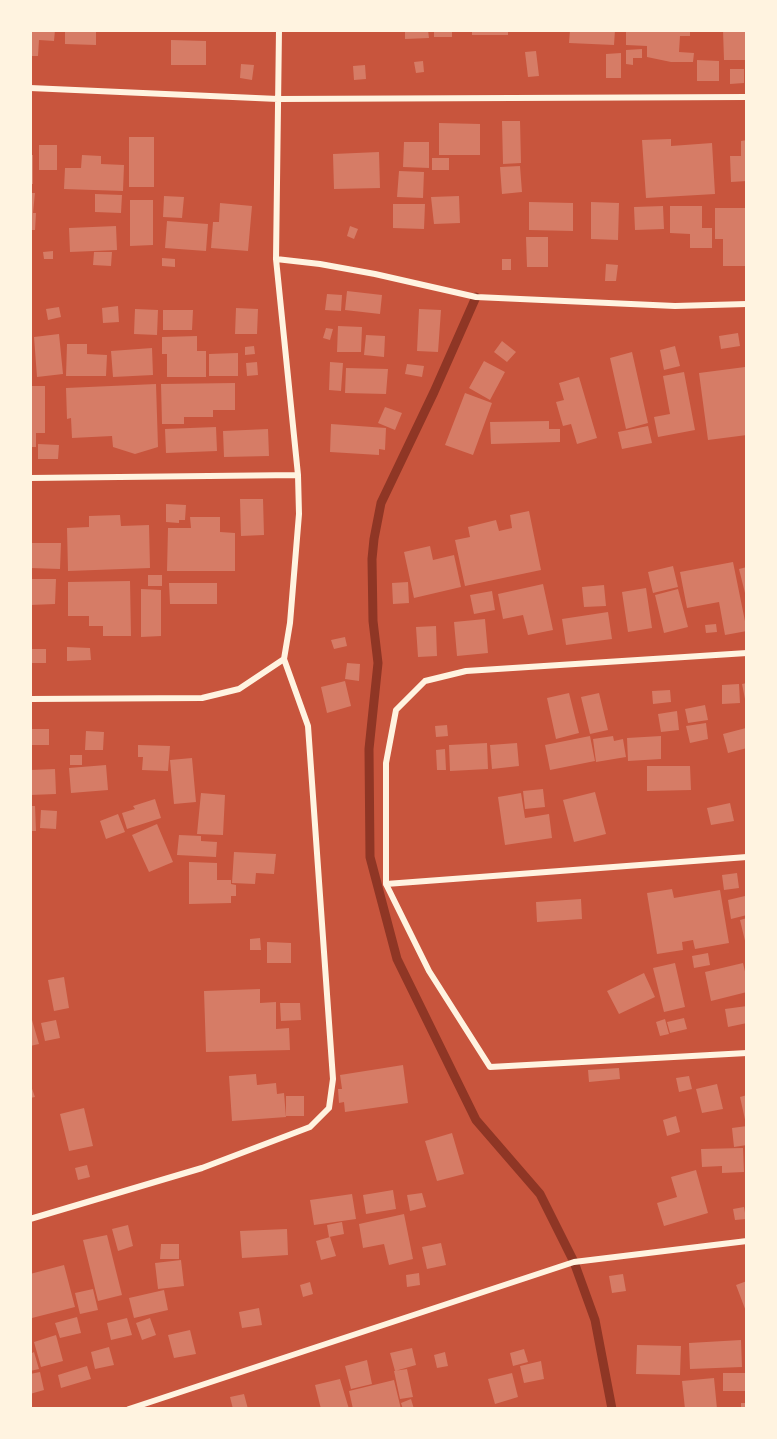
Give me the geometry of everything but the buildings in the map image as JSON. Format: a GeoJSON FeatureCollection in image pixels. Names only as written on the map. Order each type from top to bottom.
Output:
{"type":"FeatureCollection","features":[{"type":"Feature","properties":{"kind":"street"},"geometry":{"type":"LineString","coordinates":[[30,1219],[202,1168],[310,1127],[329,1108],[333,1079],[308,726],[284,659],[290,623],[299,514],[298,475],[276,259],[279,30]]}},
{"type":"Feature","properties":{"kind":"street"},"geometry":{"type":"LineString","coordinates":[[30,88],[278,99],[747,97]]}},
{"type":"Feature","properties":{"kind":"street"},"geometry":{"type":"LineString","coordinates":[[276,259],[375,274],[476,297],[675,306],[747,304]]}},
{"type":"Feature","properties":{"kind":"street"},"geometry":{"type":"LineString","coordinates":[[30,478],[298,475]]}},
{"type":"Feature","properties":{"kind":"street"},"geometry":{"type":"LineString","coordinates":[[747,653],[466,671],[425,681],[396,710],[386,762],[386,884],[429,971],[490,1067],[747,1053]]}},
{"type":"Feature","properties":{"kind":"street"},"geometry":{"type":"LineString","coordinates":[[30,699],[202,698],[239,688],[284,659]]}},
{"type":"Feature","properties":{"kind":"street"},"geometry":{"type":"LineString","coordinates":[[386,884],[747,857]]}},
{"type":"Feature","properties":{"kind":"street"},"geometry":{"type":"LineString","coordinates":[[129,1409],[574,1262],[747,1241]]}},
{"type":"Feature","properties":{"kind":"waterway"},"geometry":{"type":"LineString","coordinates":[[476,297],[381,503],[374,539],[373,621],[378,663],[369,749],[370,857],[397,959],[476,1120],[540,1194],[574,1262],[595,1320],[612,1409]]}}]}
